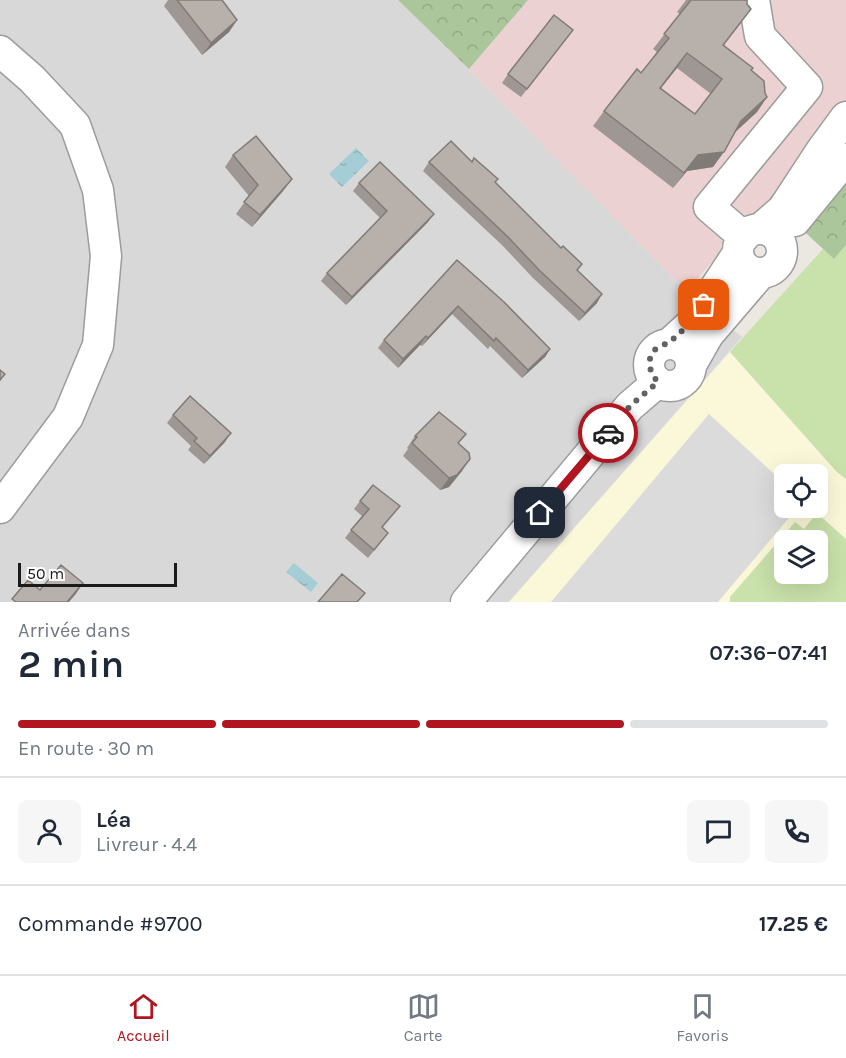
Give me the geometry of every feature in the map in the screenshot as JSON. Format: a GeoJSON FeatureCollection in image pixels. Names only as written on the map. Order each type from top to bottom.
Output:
{"type":"FeatureCollection","features":[{"type":"Feature","properties":{"kind":"street"},"geometry":{"type":"LineString","coordinates":[[754,0],[760,36],[807,87],[709,207],[755,240]]}},
{"type":"Feature","properties":{"kind":"street"},"geometry":{"type":"LineString","coordinates":[[0,51],[32,79],[75,125],[98,190],[106,256],[98,345],[94,356],[68,417],[0,508]]}},
{"type":"Feature","properties":{"kind":"street"},"geometry":{"type":"LineString","coordinates":[[669,344],[692,323],[755,240],[783,209],[846,117]]}},
{"type":"Feature","properties":{"kind":"street"},"geometry":{"type":"LineString","coordinates":[[691,365],[687,352],[676,344],[669,344],[657,348],[650,359],[650,372],[658,382],[669,386],[681,383],[689,375],[691,365],[708,335],[761,273],[746,268],[755,240],[846,159]]}},
{"type":"Feature","properties":{"kind":"street"},"geometry":{"type":"LineString","coordinates":[[466,602],[630,406],[658,382]]}},
{"type":"Feature","properties":{"kind":"shaded area"},"geometry":{"type":"Polygon","coordinates":[[[0,0],[398,0],[469,69],[686,291],[742,337],[509,602],[0,602],[0,0]]]}},
{"type":"Feature","properties":{"kind":"shaded area"},"geometry":{"type":"Polygon","coordinates":[[[528,0],[846,0],[846,100],[769,199],[686,291],[469,69],[528,0]]]}},
{"type":"Feature","properties":{"kind":"shaded area"},"geometry":{"type":"Polygon","coordinates":[[[730,352],[837,472],[846,479],[846,602],[509,602],[730,352]]]}},
{"type":"Feature","properties":{"kind":"shaded area"},"geometry":{"type":"Polygon","coordinates":[[[709,414],[774,474],[774,518],[789,518],[779,530],[774,530],[774,536],[718,602],[551,602],[709,414]]]}},
{"type":"Feature","properties":{"kind":"green space"},"geometry":{"type":"Polygon","coordinates":[[[398,0],[528,0],[469,69],[398,0]]]}},
{"type":"Feature","properties":{"kind":"green space"},"geometry":{"type":"Polygon","coordinates":[[[846,100],[846,245],[834,259],[769,199],[846,100]]]}},
{"type":"Feature","properties":{"kind":"green space"},"geometry":{"type":"Polygon","coordinates":[[[846,245],[846,479],[837,472],[730,352],[823,249],[834,259],[846,245]]]}},
{"type":"Feature","properties":{"kind":"green space"},"geometry":{"type":"Polygon","coordinates":[[[813,518],[823,518],[846,539],[846,602],[730,602],[730,597],[774,546],[774,584],[828,584],[828,530],[788,530],[795,522],[804,529],[813,518]]]}},
{"type":"Feature","properties":{"kind":"water"},"geometry":{"type":"Polygon","coordinates":[[[356,148],[369,161],[342,187],[329,174],[356,148]]]}},
{"type":"Feature","properties":{"kind":"water"},"geometry":{"type":"Polygon","coordinates":[[[294,563],[318,583],[311,592],[286,572],[294,563]]]}},
{"type":"Feature","properties":{"kind":"building"},"geometry":{"type":"Polygon","coordinates":[[[177,0],[222,0],[237,20],[211,43],[177,0]]]}},
{"type":"Feature","properties":{"kind":"building"},"geometry":{"type":"Polygon","coordinates":[[[691,0],[747,0],[751,9],[723,45],[753,68],[751,70],[764,81],[767,97],[741,121],[724,152],[698,155],[684,173],[604,111],[637,69],[641,73],[669,38],[664,34],[691,0]],[[687,53],[660,88],[695,114],[722,79],[687,53]]]}},
{"type":"Feature","properties":{"kind":"building"},"geometry":{"type":"Polygon","coordinates":[[[554,15],[573,30],[527,89],[508,74],[554,15]]]}},
{"type":"Feature","properties":{"kind":"building"},"geometry":{"type":"Polygon","coordinates":[[[256,136],[292,179],[260,215],[244,202],[258,185],[233,155],[256,136]]]}},
{"type":"Feature","properties":{"kind":"building"},"geometry":{"type":"Polygon","coordinates":[[[451,141],[472,162],[474,158],[498,179],[495,182],[561,248],[563,246],[582,264],[577,270],[602,294],[585,313],[429,162],[451,141]]]}},
{"type":"Feature","properties":{"kind":"building"},"geometry":{"type":"Polygon","coordinates":[[[380,162],[434,214],[352,297],[327,273],[387,211],[359,183],[380,162]]]}},
{"type":"Feature","properties":{"kind":"building"},"geometry":{"type":"Polygon","coordinates":[[[457,260],[504,302],[550,349],[528,370],[496,338],[494,341],[458,306],[428,338],[426,336],[403,359],[384,340],[457,260]]]}},
{"type":"Feature","properties":{"kind":"building"},"geometry":{"type":"Polygon","coordinates":[[[0,370],[5,374],[0,380],[0,370]]]}},
{"type":"Feature","properties":{"kind":"building"},"geometry":{"type":"Polygon","coordinates":[[[190,396],[231,433],[210,456],[194,441],[197,438],[173,415],[190,396]]]}},
{"type":"Feature","properties":{"kind":"building"},"geometry":{"type":"Polygon","coordinates":[[[439,412],[466,434],[458,443],[469,453],[470,459],[457,475],[449,478],[412,443],[417,437],[415,436],[439,412]]]}},
{"type":"Feature","properties":{"kind":"building"},"geometry":{"type":"Polygon","coordinates":[[[373,485],[400,506],[382,527],[388,533],[374,550],[351,530],[369,509],[360,501],[373,485]]]}},
{"type":"Feature","properties":{"kind":"building"},"geometry":{"type":"Polygon","coordinates":[[[61,565],[83,583],[67,602],[16,602],[12,599],[28,580],[40,590],[61,565]]]}},
{"type":"Feature","properties":{"kind":"building"},"geometry":{"type":"Polygon","coordinates":[[[342,574],[365,593],[357,602],[318,602],[342,574]]]}},
{"type":"Feature","properties":{"kind":"way so far"},"geometry":{"type":"LineString","coordinates":[[608,433],[630,406],[658,382],[650,372],[652,353],[662,345],[669,344],[692,323],[704,305]]}},
{"type":"Feature","properties":{"kind":"route"},"geometry":{"type":"LineString","coordinates":[[540,513],[608,433]]}}]}
